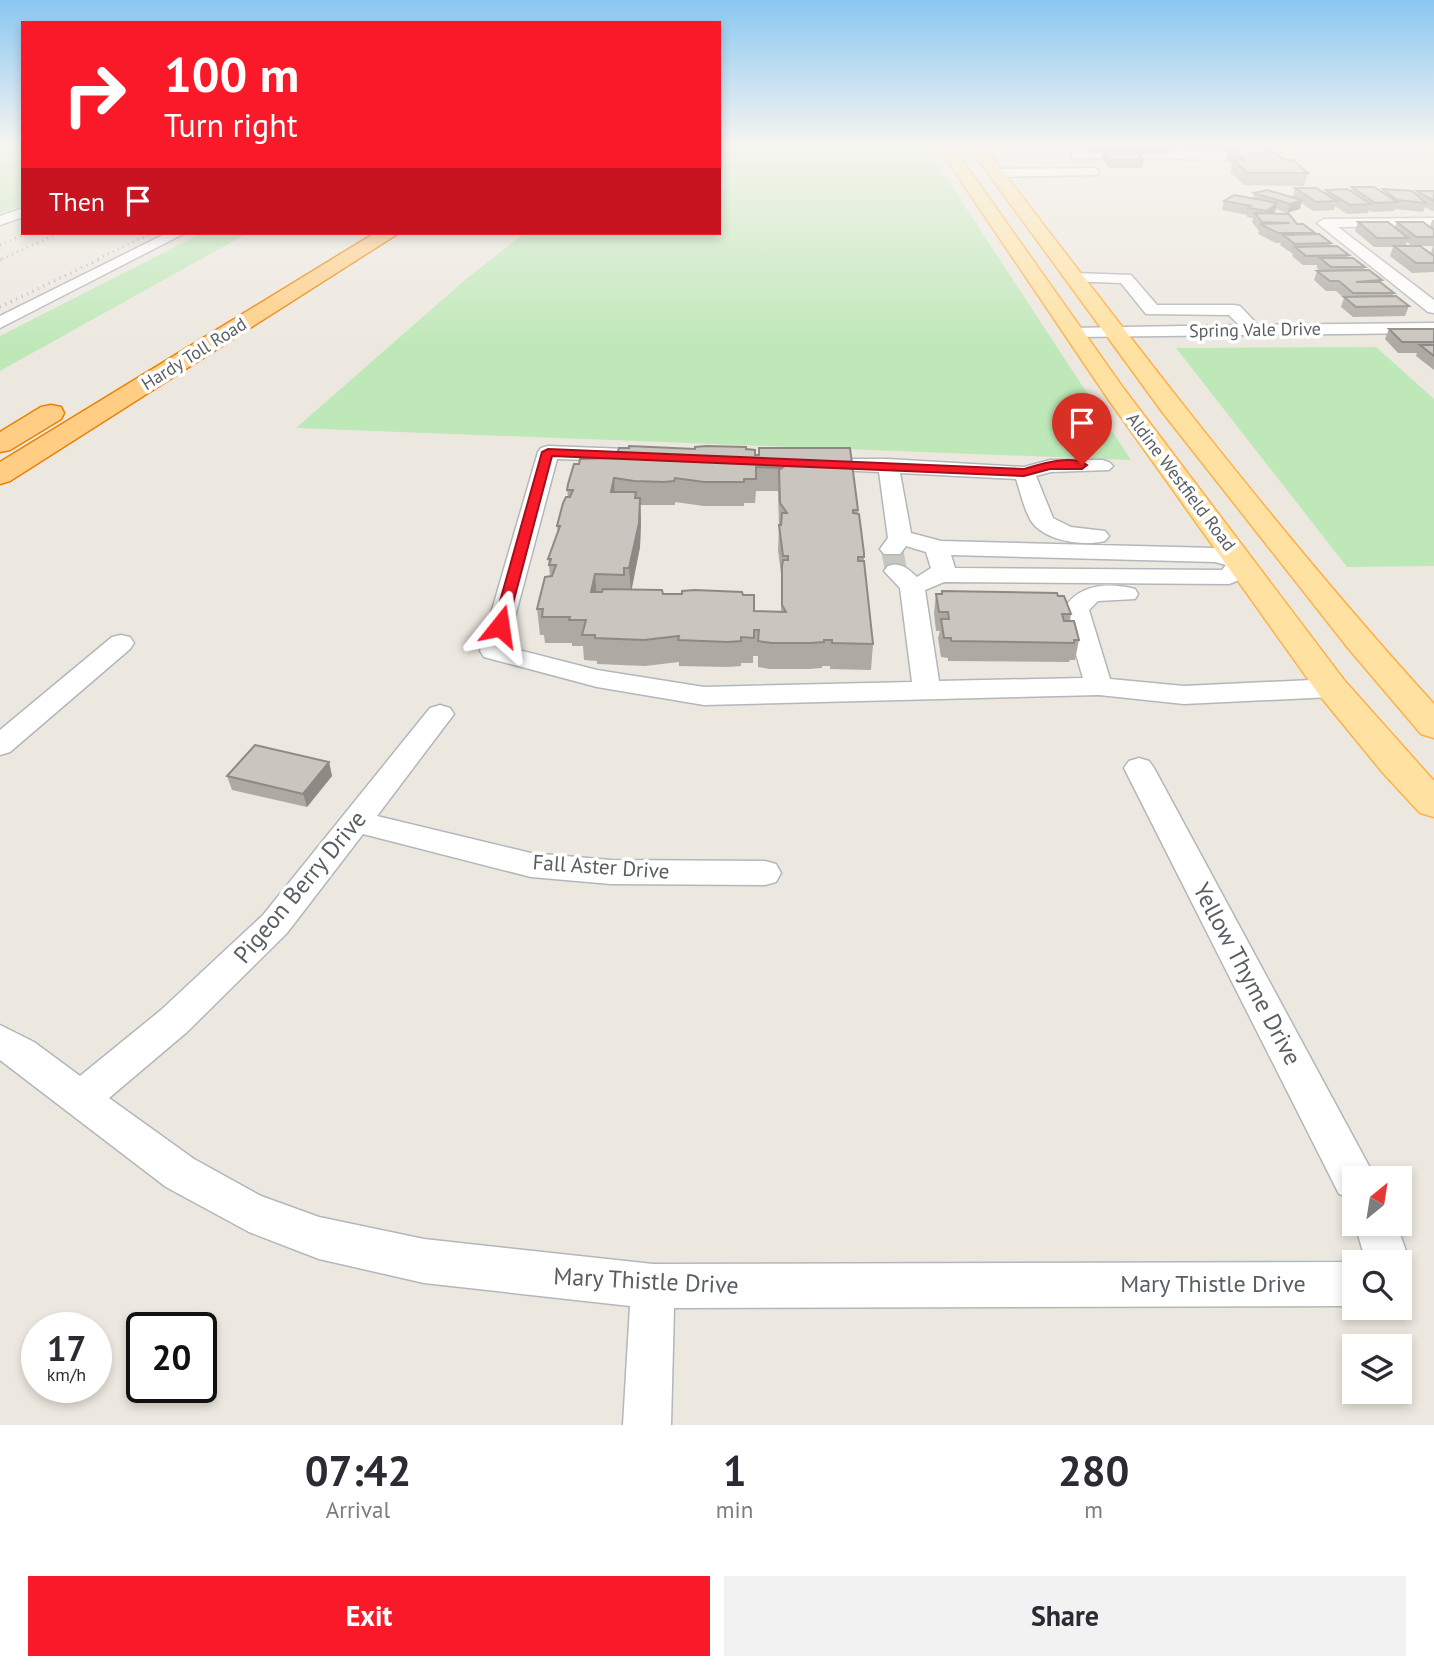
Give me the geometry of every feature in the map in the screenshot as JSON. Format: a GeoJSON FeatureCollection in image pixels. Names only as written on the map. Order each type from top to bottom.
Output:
{"type":"FeatureCollection","features":[{"type":"Feature","properties":{"kind":"highway","name":"Hardy Toll Road"},"geometry":{"type":"LineString","coordinates":[[221,310],[347,235]]}},
{"type":"Feature","properties":{"kind":"highway","name":"Hardy Toll Road"},"geometry":{"type":"LineString","coordinates":[[0,475],[386,235]]}},
{"type":"Feature","properties":{"kind":"highway"},"geometry":{"type":"LineString","coordinates":[[0,444],[70,401]]}},
{"type":"Feature","properties":{"kind":"main road","name":"Aldine Westfield Road"},"geometry":{"type":"LineString","coordinates":[[992,214],[1116,394],[1332,688],[1396,764],[1434,804]]}},
{"type":"Feature","properties":{"kind":"main road","name":"Aldine Westfield Road"},"geometry":{"type":"LineString","coordinates":[[1029,214],[1172,408],[1359,641],[1434,726]]}},
{"type":"Feature","properties":{"kind":"main road"},"geometry":{"type":"LineString","coordinates":[[1242,562],[1298,563]]}},
{"type":"Feature","properties":{"kind":"street"},"geometry":{"type":"LineString","coordinates":[[0,221],[19,214]]}},
{"type":"Feature","properties":{"kind":"street"},"geometry":{"type":"LineString","coordinates":[[1434,222],[1324,223],[1434,307]]}},
{"type":"Feature","properties":{"kind":"street"},"geometry":{"type":"LineString","coordinates":[[0,323],[174,235]]}},
{"type":"Feature","properties":{"kind":"street"},"geometry":{"type":"LineString","coordinates":[[1075,278],[1125,278],[1152,310],[1234,310],[1253,330]]}},
{"type":"Feature","properties":{"kind":"street"},"geometry":{"type":"LineString","coordinates":[[1408,287],[1434,287]]}},
{"type":"Feature","properties":{"kind":"street","name":"Spring Vale Drive"},"geometry":{"type":"LineString","coordinates":[[1075,332],[1434,328]]}},
{"type":"Feature","properties":{"kind":"street"},"geometry":{"type":"LineString","coordinates":[[670,457],[548,452],[493,651],[604,680],[691,694],[1099,686],[1184,695],[1332,688]]}},
{"type":"Feature","properties":{"kind":"street"},"geometry":{"type":"LineString","coordinates":[[793,462],[1024,473],[1050,466],[1102,466]]}},
{"type":"Feature","properties":{"kind":"street"},"geometry":{"type":"LineString","coordinates":[[888,465],[900,561],[927,690]]}},
{"type":"Feature","properties":{"kind":"street"},"geometry":{"type":"LineString","coordinates":[[1024,473],[1043,521],[1050,527],[1074,536],[1127,537]]}},
{"type":"Feature","properties":{"kind":"street"},"geometry":{"type":"LineString","coordinates":[[924,542],[937,548],[1215,555],[1242,562],[1229,577],[940,575],[930,581],[900,561],[924,542]]}},
{"type":"Feature","properties":{"kind":"street"},"geometry":{"type":"LineString","coordinates":[[937,548],[943,568],[940,575]]}},
{"type":"Feature","properties":{"kind":"street"},"geometry":{"type":"LineString","coordinates":[[1099,686],[1076,610],[1079,602],[1090,595],[1158,594]]}},
{"type":"Feature","properties":{"kind":"street"},"geometry":{"type":"LineString","coordinates":[[0,745],[121,643]]}},
{"type":"Feature","properties":{"kind":"street","name":"Pigeon Berry Drive"},"geometry":{"type":"LineString","coordinates":[[80,1099],[174,1021],[257,942],[307,887],[440,714]]}},
{"type":"Feature","properties":{"kind":"street","name":"Yellow Thyme Drive"},"geometry":{"type":"LineString","coordinates":[[1139,768],[1347,1166]]}},
{"type":"Feature","properties":{"kind":"street","name":"Fall Aster Drive"},"geometry":{"type":"LineString","coordinates":[[357,822],[531,865],[611,872],[765,873]]}},
{"type":"Feature","properties":{"kind":"street","name":"Mary Thistle Drive"},"geometry":{"type":"LineString","coordinates":[[0,1041],[21,1053],[135,1142],[249,1213],[319,1238],[424,1261],[524,1275],[653,1286],[1342,1283]]}},
{"type":"Feature","properties":{"kind":"street"},"geometry":{"type":"LineString","coordinates":[[647,1425],[653,1286]]}},
{"type":"Feature","properties":{"kind":"green space"},"geometry":{"type":"Polygon","coordinates":[[[721,214],[970,214],[1131,460],[296,428],[466,279],[522,235],[721,235],[721,214]]]}},
{"type":"Feature","properties":{"kind":"green space"},"geometry":{"type":"Polygon","coordinates":[[[198,235],[244,235],[0,371],[0,336],[198,235]]]}},
{"type":"Feature","properties":{"kind":"green space"},"geometry":{"type":"Polygon","coordinates":[[[1376,347],[1434,399],[1434,566],[1347,567],[1176,348],[1376,347]]]}},
{"type":"Feature","properties":{"kind":"building"},"geometry":{"type":"Polygon","coordinates":[[[1255,214],[1289,214],[1297,224],[1303,224],[1315,233],[1278,233],[1260,224],[1290,223],[1262,222],[1255,214]]]}},
{"type":"Feature","properties":{"kind":"building"},"geometry":{"type":"Polygon","coordinates":[[[1358,222],[1388,222],[1408,238],[1377,238],[1358,222]]]}},
{"type":"Feature","properties":{"kind":"building"},"geometry":{"type":"Polygon","coordinates":[[[1397,222],[1423,222],[1434,230],[1434,237],[1416,237],[1397,222]]]}},
{"type":"Feature","properties":{"kind":"building"},"geometry":{"type":"Polygon","coordinates":[[[1319,234],[1331,243],[1295,244],[1283,235],[1319,234]]]}},
{"type":"Feature","properties":{"kind":"building"},"geometry":{"type":"Polygon","coordinates":[[[1337,246],[1349,255],[1306,256],[1295,247],[1337,246]]]}},
{"type":"Feature","properties":{"kind":"building"},"geometry":{"type":"Polygon","coordinates":[[[1394,246],[1420,246],[1434,256],[1434,263],[1416,263],[1394,246]]]}},
{"type":"Feature","properties":{"kind":"building"},"geometry":{"type":"Polygon","coordinates":[[[1320,258],[1353,258],[1365,267],[1331,267],[1320,258]]]}},
{"type":"Feature","properties":{"kind":"building"},"geometry":{"type":"Polygon","coordinates":[[[1369,270],[1382,280],[1356,282],[1380,282],[1394,293],[1353,293],[1339,281],[1330,281],[1317,271],[1369,270]]]}},
{"type":"Feature","properties":{"kind":"building"},"geometry":{"type":"Polygon","coordinates":[[[1396,296],[1409,306],[1356,307],[1344,297],[1396,296]]]}},
{"type":"Feature","properties":{"kind":"building"},"geometry":{"type":"Polygon","coordinates":[[[1389,329],[1434,329],[1434,342],[1402,342],[1389,329]]]}},
{"type":"Feature","properties":{"kind":"building"},"geometry":{"type":"Polygon","coordinates":[[[1420,345],[1434,345],[1434,356],[1420,345]]]}},
{"type":"Feature","properties":{"kind":"building"},"geometry":{"type":"Polygon","coordinates":[[[746,447],[755,450],[755,455],[759,455],[759,448],[850,448],[858,510],[853,510],[853,513],[859,514],[864,553],[864,557],[858,557],[858,561],[864,561],[873,644],[832,643],[832,640],[771,643],[758,641],[759,630],[754,630],[754,638],[741,637],[741,641],[728,642],[678,640],[679,636],[644,640],[595,638],[595,635],[582,635],[586,620],[542,617],[543,609],[537,609],[545,577],[552,576],[556,565],[549,565],[551,559],[548,559],[560,526],[557,526],[563,503],[573,490],[567,490],[574,464],[579,464],[580,459],[616,458],[619,448],[746,447]],[[756,467],[756,479],[744,479],[744,482],[704,482],[675,478],[674,481],[664,482],[614,478],[611,492],[636,492],[635,498],[640,498],[639,523],[629,568],[624,568],[624,575],[595,574],[591,592],[602,592],[603,589],[662,590],[663,594],[682,594],[682,591],[695,590],[742,592],[743,595],[754,595],[754,611],[786,612],[782,605],[782,566],[783,560],[788,560],[788,556],[783,556],[779,525],[782,513],[787,513],[780,503],[779,470],[782,468],[756,467]]]}},
{"type":"Feature","properties":{"kind":"building"},"geometry":{"type":"Polygon","coordinates":[[[942,591],[1057,593],[1058,596],[1064,596],[1071,614],[1062,614],[1064,621],[1074,621],[1079,640],[1074,640],[1074,643],[951,641],[951,638],[944,638],[941,619],[949,619],[948,612],[939,612],[936,594],[942,594],[942,591]]]}},
{"type":"Feature","properties":{"kind":"building"},"geometry":{"type":"Polygon","coordinates":[[[255,745],[329,762],[303,794],[227,776],[255,745]]]}},
{"type":"Feature","properties":{"kind":"tunnel"},"geometry":{"type":"LineString","coordinates":[[892,549],[896,571]]}},
{"type":"Feature","properties":{"kind":"railway"},"geometry":{"type":"LineString","coordinates":[[0,245],[22,235]]}},
{"type":"Feature","properties":{"kind":"railway"},"geometry":{"type":"LineString","coordinates":[[2,259],[55,235]]}},
{"type":"Feature","properties":{"kind":"railway"},"geometry":{"type":"LineString","coordinates":[[98,259],[148,235]]}},
{"type":"Feature","properties":{"kind":"railway"},"geometry":{"type":"LineString","coordinates":[[0,260],[5,258]]}},
{"type":"Feature","properties":{"kind":"railway"},"geometry":{"type":"LineString","coordinates":[[0,307],[102,258]]}},
{"type":"Feature","properties":{"kind":"route"},"geometry":{"type":"LineString","coordinates":[[500,626],[548,452],[1024,473],[1050,466],[1082,465]]}}]}
